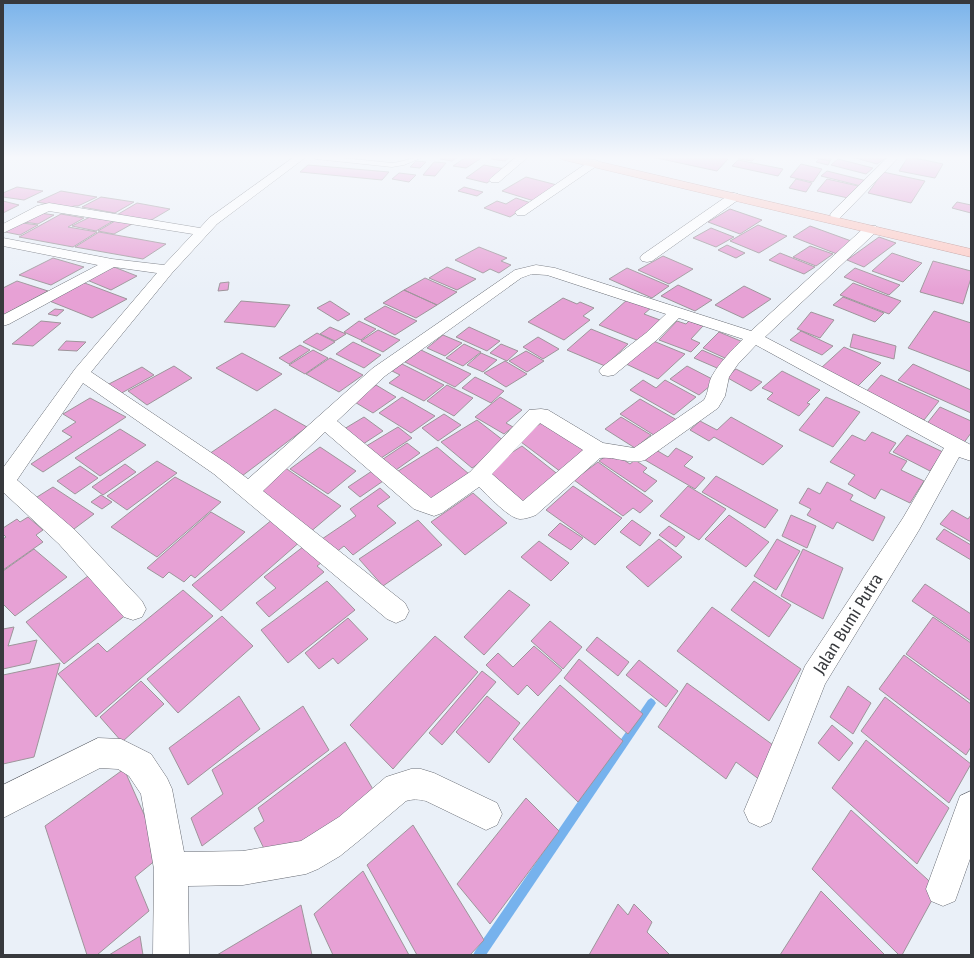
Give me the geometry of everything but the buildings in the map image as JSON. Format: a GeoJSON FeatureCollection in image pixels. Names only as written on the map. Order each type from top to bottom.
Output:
{"type":"FeatureCollection","features":[{"type":"Feature","properties":{"kind":"highway"},"geometry":{"type":"LineString","coordinates":[[754,202],[971,253]]}},
{"type":"Feature","properties":{"kind":"highway"},"geometry":{"type":"LineString","coordinates":[[780,202],[971,247]]}},
{"type":"Feature","properties":{"kind":"street"},"geometry":{"type":"LineString","coordinates":[[133,609],[67,537],[4,482],[81,373],[167,270],[213,221],[240,202]]}},
{"type":"Feature","properties":{"kind":"street"},"geometry":{"type":"LineString","coordinates":[[521,212],[536,202]]}},
{"type":"Feature","properties":{"kind":"street"},"geometry":{"type":"LineString","coordinates":[[647,258],[727,202]]}},
{"type":"Feature","properties":{"kind":"street"},"geometry":{"type":"LineString","coordinates":[[836,215],[849,202]]}},
{"type":"Feature","properties":{"kind":"street"},"geometry":{"type":"LineString","coordinates":[[3,229],[41,208],[49,207],[202,232]]}},
{"type":"Feature","properties":{"kind":"street"},"geometry":{"type":"LineString","coordinates":[[477,478],[484,479],[519,510],[524,510],[528,509],[593,453],[599,450],[606,450],[631,456],[638,455],[711,404],[716,396],[720,377],[732,360],[871,229]]}},
{"type":"Feature","properties":{"kind":"street"},"geometry":{"type":"LineString","coordinates":[[5,244],[112,263],[167,270]]}},
{"type":"Feature","properties":{"kind":"street"},"geometry":{"type":"LineString","coordinates":[[3,321],[112,263]]}},
{"type":"Feature","properties":{"kind":"street"},"geometry":{"type":"LineString","coordinates":[[249,491],[379,372],[524,271],[542,269],[754,338],[963,450]]}},
{"type":"Feature","properties":{"kind":"street"},"geometry":{"type":"LineString","coordinates":[[608,372],[652,336],[677,312]]}},
{"type":"Feature","properties":{"kind":"street"},"geometry":{"type":"LineString","coordinates":[[81,373],[221,469],[396,612]]}},
{"type":"Feature","properties":{"kind":"street"},"geometry":{"type":"LineString","coordinates":[[324,421],[422,503],[434,507],[477,478],[512,438],[536,415],[541,415],[599,450]]}},
{"type":"Feature","properties":{"kind":"street","name":"Jalan Bumi Putra"},"geometry":{"type":"LineString","coordinates":[[760,812],[815,676],[911,524],[963,450]]}},
{"type":"Feature","properties":{"kind":"street"},"geometry":{"type":"LineString","coordinates":[[3,802],[98,753],[121,754],[140,765],[156,789],[171,869],[172,955]]}},
{"type":"Feature","properties":{"kind":"street"},"geometry":{"type":"LineString","coordinates":[[171,869],[243,868],[306,857],[345,832],[397,788],[411,784],[421,784],[434,789],[486,814]]}},
{"type":"Feature","properties":{"kind":"street"},"geometry":{"type":"LineString","coordinates":[[943,888],[971,807]]}},
{"type":"Feature","properties":{"kind":"waterway"},"geometry":{"type":"LineString","coordinates":[[479,955],[651,703]]}}]}
